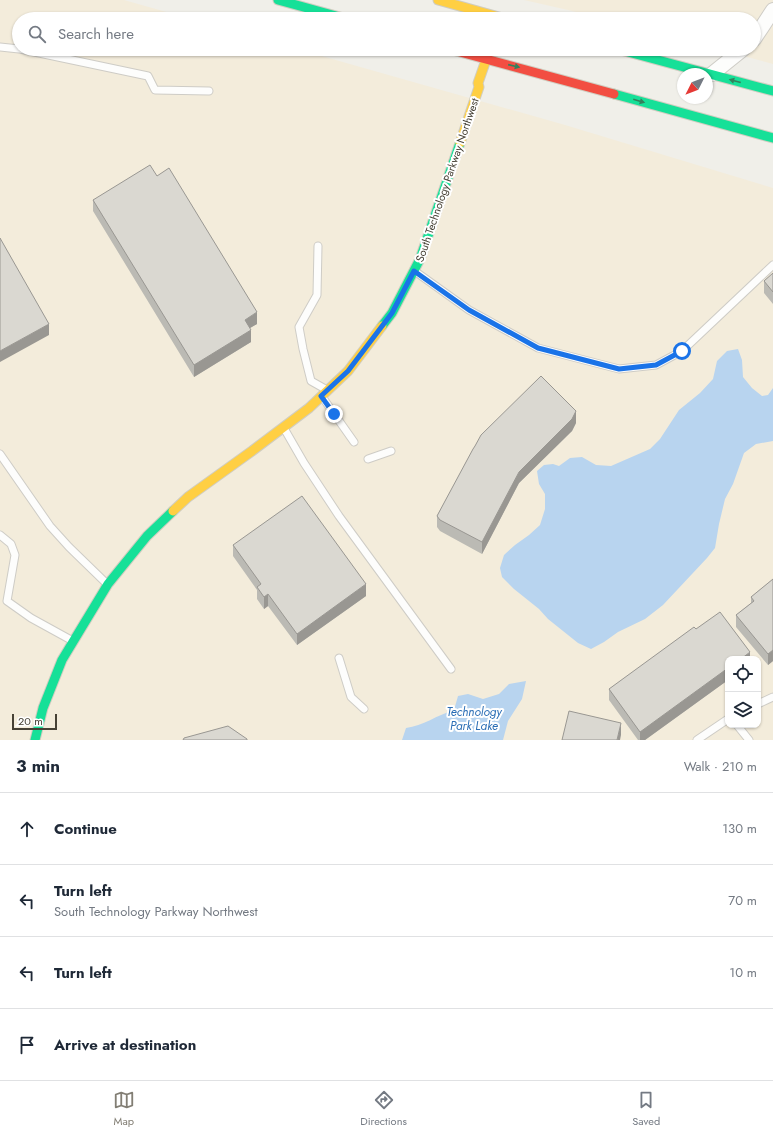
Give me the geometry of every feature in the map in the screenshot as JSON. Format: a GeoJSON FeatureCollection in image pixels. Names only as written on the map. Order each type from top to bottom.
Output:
{"type":"FeatureCollection","features":[{"type":"Feature","properties":{"kind":"main road"},"geometry":{"type":"LineString","coordinates":[[278,0],[322,12]]}},
{"type":"Feature","properties":{"kind":"main road"},"geometry":{"type":"LineString","coordinates":[[438,0],[477,12]]}},
{"type":"Feature","properties":{"kind":"main road"},"geometry":{"type":"LineString","coordinates":[[473,56],[773,138]]}},
{"type":"Feature","properties":{"kind":"main road","name":"South Technology Parkway Northwest"},"geometry":{"type":"LineString","coordinates":[[34,740],[43,708],[62,660],[108,584],[147,536],[188,497],[309,408],[348,371],[392,313],[420,259],[479,87],[478,83],[487,56]]}},
{"type":"Feature","properties":{"kind":"main road"},"geometry":{"type":"LineString","coordinates":[[644,56],[689,68]]}},
{"type":"Feature","properties":{"kind":"main road"},"geometry":{"type":"LineString","coordinates":[[713,74],[773,91]]}},
{"type":"Feature","properties":{"kind":"street"},"geometry":{"type":"LineString","coordinates":[[761,28],[773,10]]}},
{"type":"Feature","properties":{"kind":"street"},"geometry":{"type":"LineString","coordinates":[[713,73],[734,56]]}},
{"type":"Feature","properties":{"kind":"lane"},"geometry":{"type":"LineString","coordinates":[[0,46],[12,48]]}},
{"type":"Feature","properties":{"kind":"lane"},"geometry":{"type":"LineString","coordinates":[[52,56],[148,76],[155,90],[209,91]]}},
{"type":"Feature","properties":{"kind":"lane"},"geometry":{"type":"LineString","coordinates":[[318,246],[317,294],[299,328],[302,349],[311,381],[324,393],[354,442]]}},
{"type":"Feature","properties":{"kind":"lane"},"geometry":{"type":"LineString","coordinates":[[414,271],[469,310],[538,348],[619,369],[656,365],[682,351],[773,265]]}},
{"type":"Feature","properties":{"kind":"lane"},"geometry":{"type":"LineString","coordinates":[[283,427],[304,463],[339,516],[451,669]]}},
{"type":"Feature","properties":{"kind":"lane"},"geometry":{"type":"LineString","coordinates":[[368,459],[391,451]]}},
{"type":"Feature","properties":{"kind":"lane"},"geometry":{"type":"LineString","coordinates":[[0,454],[50,526],[69,547],[108,584]]}},
{"type":"Feature","properties":{"kind":"lane"},"geometry":{"type":"LineString","coordinates":[[0,535],[11,544],[15,555],[7,601],[31,618],[73,641]]}},
{"type":"Feature","properties":{"kind":"lane"},"geometry":{"type":"LineString","coordinates":[[339,658],[350,697],[364,709]]}},
{"type":"Feature","properties":{"kind":"lane"},"geometry":{"type":"LineString","coordinates":[[761,703],[773,697]]}},
{"type":"Feature","properties":{"kind":"lane"},"geometry":{"type":"LineString","coordinates":[[697,740],[725,721]]}},
{"type":"Feature","properties":{"kind":"lane"},"geometry":{"type":"LineString","coordinates":[[740,728],[749,740]]}},
{"type":"Feature","properties":{"kind":"shaded area"},"geometry":{"type":"Polygon","coordinates":[[[0,0],[124,0],[166,12],[12,12],[12,56],[322,56],[565,125],[773,188],[773,740],[0,740],[0,0]]]}},
{"type":"Feature","properties":{"kind":"shaded area"},"geometry":{"type":"Polygon","coordinates":[[[524,0],[773,0],[773,64],[743,56],[761,56],[761,12],[576,12],[524,0]]]}},
{"type":"Feature","properties":{"kind":"water"},"geometry":{"type":"Polygon","coordinates":[[[738,349],[742,360],[743,377],[752,388],[762,396],[768,395],[773,388],[773,441],[756,444],[744,453],[733,484],[725,499],[715,548],[663,605],[645,619],[618,632],[591,649],[578,643],[548,619],[539,609],[514,589],[502,577],[500,568],[504,555],[540,525],[545,509],[545,494],[539,484],[537,471],[544,465],[553,464],[559,466],[570,458],[582,457],[596,465],[611,466],[650,449],[660,439],[679,410],[700,393],[713,379],[717,361],[727,351],[738,349]]]}},
{"type":"Feature","properties":{"kind":"water","name":"Technology Park Lake"},"geometry":{"type":"Polygon","coordinates":[[[526,681],[522,699],[508,721],[503,740],[402,740],[406,728],[418,725],[454,710],[458,696],[468,694],[483,699],[499,694],[509,684],[526,681]]]}},
{"type":"Feature","properties":{"kind":"building"},"geometry":{"type":"Polygon","coordinates":[[[150,165],[157,176],[169,168],[257,312],[245,320],[251,330],[194,365],[93,200],[150,165]]]}},
{"type":"Feature","properties":{"kind":"building"},"geometry":{"type":"Polygon","coordinates":[[[0,238],[49,324],[0,351],[0,238]]]}},
{"type":"Feature","properties":{"kind":"building"},"geometry":{"type":"Polygon","coordinates":[[[773,273],[773,292],[764,281],[773,273]]]}},
{"type":"Feature","properties":{"kind":"building"},"geometry":{"type":"Polygon","coordinates":[[[541,376],[576,411],[572,419],[519,472],[482,542],[440,520],[437,516],[481,435],[541,376]]]}},
{"type":"Feature","properties":{"kind":"building"},"geometry":{"type":"Polygon","coordinates":[[[302,496],[366,584],[297,634],[268,594],[264,597],[257,587],[261,584],[233,545],[302,496]]]}},
{"type":"Feature","properties":{"kind":"building"},"geometry":{"type":"Polygon","coordinates":[[[773,579],[773,650],[768,654],[736,615],[754,601],[751,597],[773,579]]]}},
{"type":"Feature","properties":{"kind":"building"},"geometry":{"type":"Polygon","coordinates":[[[720,612],[750,652],[745,656],[725,656],[725,670],[640,732],[609,689],[694,627],[696,629],[720,612]]]}},
{"type":"Feature","properties":{"kind":"building"},"geometry":{"type":"Polygon","coordinates":[[[569,711],[621,723],[617,740],[562,740],[569,711]]]}},
{"type":"Feature","properties":{"kind":"building"},"geometry":{"type":"Polygon","coordinates":[[[228,726],[247,740],[183,740],[184,738],[228,726]]]}},
{"type":"Feature","properties":{"kind":"traffic: fast"},"geometry":{"type":"LineString","coordinates":[[278,0],[322,12]]}},
{"type":"Feature","properties":{"kind":"traffic: fast"},"geometry":{"type":"LineString","coordinates":[[643,56],[773,91]]}},
{"type":"Feature","properties":{"kind":"traffic: fast"},"geometry":{"type":"LineString","coordinates":[[614,94],[773,138]]}},
{"type":"Feature","properties":{"kind":"traffic: fast"},"geometry":{"type":"LineString","coordinates":[[382,326],[392,313],[420,259],[460,143]]}},
{"type":"Feature","properties":{"kind":"traffic: fast"},"geometry":{"type":"LineString","coordinates":[[35,740],[43,708],[62,660],[108,584],[147,536],[173,511]]}},
{"type":"Feature","properties":{"kind":"traffic: slow"},"geometry":{"type":"LineString","coordinates":[[438,0],[481,12]]}},
{"type":"Feature","properties":{"kind":"traffic: slow"},"geometry":{"type":"LineString","coordinates":[[460,143],[479,87],[478,83],[487,56]]}},
{"type":"Feature","properties":{"kind":"traffic: slow"},"geometry":{"type":"LineString","coordinates":[[173,511],[188,497],[309,408],[348,371],[382,326]]}},
{"type":"Feature","properties":{"kind":"traffic: jam"},"geometry":{"type":"LineString","coordinates":[[475,56],[614,94]]}},
{"type":"Feature","properties":{"kind":"route"},"geometry":{"type":"LineString","coordinates":[[334,414],[321,396],[348,371],[392,313],[414,271],[469,310],[538,348],[619,369],[656,365],[682,351]]}}]}
